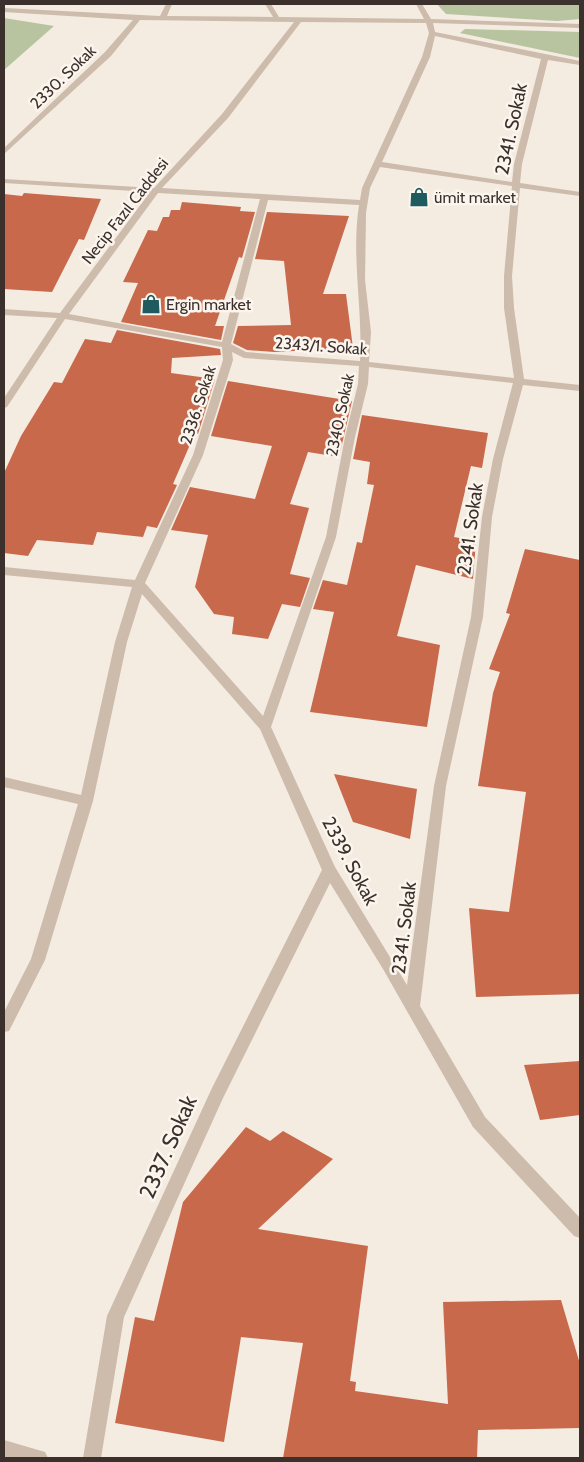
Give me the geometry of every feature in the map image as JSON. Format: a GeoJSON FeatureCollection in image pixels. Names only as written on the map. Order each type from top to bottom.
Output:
{"type":"FeatureCollection","features":[{"type":"Feature","properties":{"kind":"street"},"geometry":{"type":"LineString","coordinates":[[163,17],[169,4]]}},
{"type":"Feature","properties":{"kind":"street"},"geometry":{"type":"LineString","coordinates":[[268,4],[277,19]]}},
{"type":"Feature","properties":{"kind":"street","name":"2340. Sokak"},"geometry":{"type":"LineString","coordinates":[[265,727],[331,537],[350,437],[364,384],[366,332],[360,280],[366,188],[426,57],[432,33],[429,21],[419,4]]}},
{"type":"Feature","properties":{"kind":"street"},"geometry":{"type":"LineString","coordinates":[[4,10],[138,18],[429,21],[580,26]]}},
{"type":"Feature","properties":{"kind":"street","name":"2330. Sokak"},"geometry":{"type":"LineString","coordinates":[[4,152],[108,54],[138,18]]}},
{"type":"Feature","properties":{"kind":"street","name":"Necip Fazıl Caddesi"},"geometry":{"type":"LineString","coordinates":[[4,405],[63,316],[156,190],[225,116],[299,20]]}},
{"type":"Feature","properties":{"kind":"street"},"geometry":{"type":"LineString","coordinates":[[432,33],[580,63]]}},
{"type":"Feature","properties":{"kind":"street","name":"2341. Sokak"},"geometry":{"type":"LineString","coordinates":[[412,1007],[440,786],[478,617],[487,517],[498,459],[519,380],[509,308],[508,276],[518,164],[545,57]]}},
{"type":"Feature","properties":{"kind":"street"},"geometry":{"type":"LineString","coordinates":[[378,164],[580,194]]}},
{"type":"Feature","properties":{"kind":"street"},"geometry":{"type":"LineString","coordinates":[[4,181],[364,203]]}},
{"type":"Feature","properties":{"kind":"street","name":"2336. Sokak"},"geometry":{"type":"LineString","coordinates":[[139,584],[198,455],[228,360],[226,345],[264,198]]}},
{"type":"Feature","properties":{"kind":"street","name":"2343/1. Sokak"},"geometry":{"type":"LineString","coordinates":[[4,312],[63,316],[226,345],[244,355],[365,364],[580,388]]}},
{"type":"Feature","properties":{"kind":"street"},"geometry":{"type":"LineString","coordinates":[[4,571],[139,584],[121,642],[86,801],[38,960],[4,1026]]}},
{"type":"Feature","properties":{"kind":"street","name":"2339. Sokak"},"geometry":{"type":"LineString","coordinates":[[139,584],[265,727],[329,870],[479,1122],[580,1230]]}},
{"type":"Feature","properties":{"kind":"street"},"geometry":{"type":"LineString","coordinates":[[4,782],[86,801]]}},
{"type":"Feature","properties":{"kind":"street","name":"2337. Sokak"},"geometry":{"type":"LineString","coordinates":[[92,1458],[116,1316],[217,1093],[329,870]]}},
{"type":"Feature","properties":{"kind":"street"},"geometry":{"type":"LineString","coordinates":[[4,1449],[39,1458]]}},
{"type":"Feature","properties":{"kind":"green space"},"geometry":{"type":"Polygon","coordinates":[[[437,4],[580,4],[580,19],[557,21],[446,14],[437,4]]]}},
{"type":"Feature","properties":{"kind":"green space"},"geometry":{"type":"Polygon","coordinates":[[[4,18],[54,26],[4,70],[4,18]]]}},
{"type":"Feature","properties":{"kind":"green space"},"geometry":{"type":"Polygon","coordinates":[[[465,29],[580,32],[580,58],[460,33],[465,29]]]}},
{"type":"Feature","properties":{"kind":"building"},"geometry":{"type":"Polygon","coordinates":[[[24,193],[101,199],[84,240],[79,239],[52,292],[4,289],[4,194],[22,196],[24,193]]]}},
{"type":"Feature","properties":{"kind":"building"},"geometry":{"type":"Polygon","coordinates":[[[182,202],[241,207],[240,211],[255,212],[242,258],[239,257],[215,326],[224,326],[221,340],[121,322],[138,283],[123,282],[148,230],[157,231],[163,217],[169,217],[171,210],[180,210],[182,202]]]}},
{"type":"Feature","properties":{"kind":"building"},"geometry":{"type":"Polygon","coordinates":[[[267,212],[349,216],[323,294],[346,294],[353,348],[274,352],[247,350],[233,343],[238,326],[291,325],[284,261],[255,259],[267,212]]]}},
{"type":"Feature","properties":{"kind":"building"},"geometry":{"type":"Polygon","coordinates":[[[117,330],[220,349],[221,355],[172,358],[171,373],[215,379],[198,434],[195,433],[173,484],[177,485],[157,528],[147,526],[143,537],[97,532],[93,545],[37,540],[28,556],[4,553],[4,473],[21,436],[54,382],[62,383],[85,339],[111,343],[117,330]]]}},
{"type":"Feature","properties":{"kind":"building"},"geometry":{"type":"Polygon","coordinates":[[[228,381],[352,401],[339,457],[308,452],[290,504],[309,508],[290,574],[310,578],[300,607],[282,604],[268,639],[232,634],[234,617],[214,614],[195,587],[208,535],[171,530],[190,487],[255,499],[272,446],[211,436],[228,381]]]}},
{"type":"Feature","properties":{"kind":"building"},"geometry":{"type":"Polygon","coordinates":[[[362,415],[488,433],[482,468],[471,466],[454,537],[476,541],[473,579],[416,565],[397,636],[440,645],[427,727],[310,712],[334,612],[313,609],[323,580],[347,585],[357,542],[362,543],[374,485],[367,484],[370,462],[353,459],[362,415]]]}},
{"type":"Feature","properties":{"kind":"building"},"geometry":{"type":"Polygon","coordinates":[[[525,549],[580,560],[580,994],[476,997],[469,908],[509,912],[526,792],[478,786],[493,693],[500,672],[489,669],[510,614],[506,613],[525,549]]]}},
{"type":"Feature","properties":{"kind":"building"},"geometry":{"type":"Polygon","coordinates":[[[334,774],[417,789],[410,839],[353,822],[334,774]]]}},
{"type":"Feature","properties":{"kind":"building"},"geometry":{"type":"Polygon","coordinates":[[[580,1061],[580,1115],[540,1120],[524,1065],[580,1061]]]}},
{"type":"Feature","properties":{"kind":"building"},"geometry":{"type":"Polygon","coordinates":[[[246,1127],[270,1141],[283,1131],[333,1159],[258,1229],[368,1246],[350,1381],[356,1382],[355,1391],[448,1404],[443,1302],[561,1300],[580,1364],[580,1428],[478,1430],[477,1458],[283,1458],[303,1343],[241,1337],[224,1442],[115,1423],[135,1317],[154,1321],[183,1202],[246,1127]]]}},
{"type":"Feature","properties":{"kind":"place","name":"ümit market"},"geometry":{"type":"Point","coordinates":[419,197]}},
{"type":"Feature","properties":{"kind":"place","name":"Ergin market"},"geometry":{"type":"Point","coordinates":[151,304]}}]}
